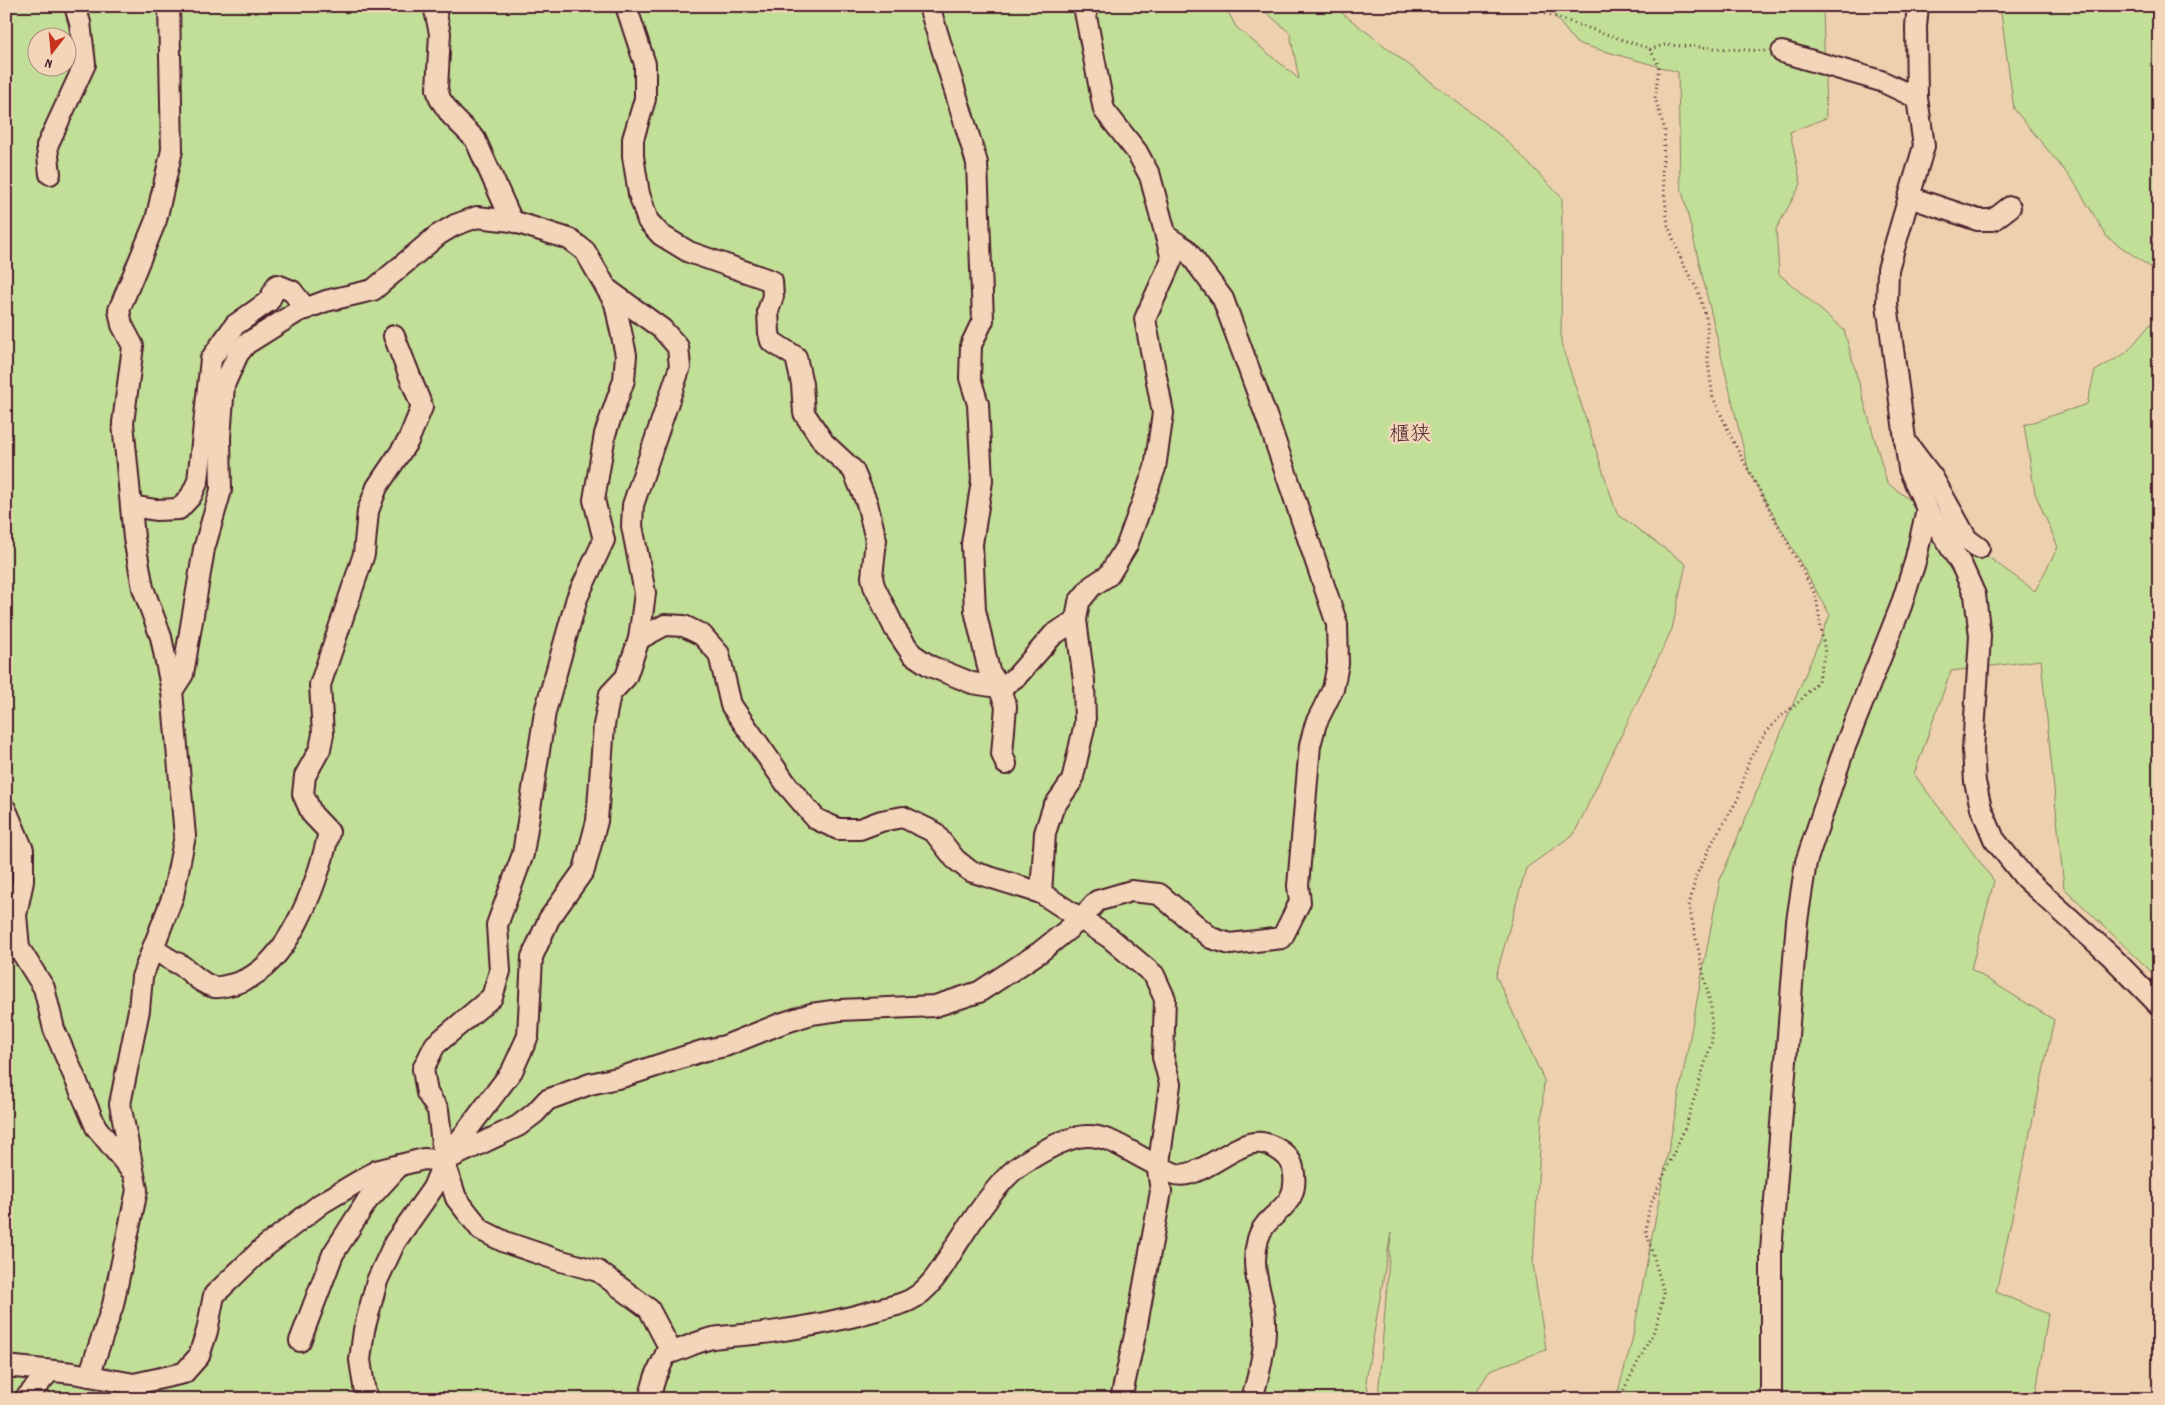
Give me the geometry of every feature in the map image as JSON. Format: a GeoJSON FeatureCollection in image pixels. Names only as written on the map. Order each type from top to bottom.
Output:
{"type":"FeatureCollection","features":[{"type":"Feature","properties":{"kind":"street"},"geometry":{"type":"LineString","coordinates":[[50,174],[46,146],[85,64],[80,23],[74,6]]}},
{"type":"Feature","properties":{"kind":"street"},"geometry":{"type":"LineString","coordinates":[[89,1376],[113,1305],[137,1190],[120,1104],[139,1010],[142,976],[173,896],[185,836],[172,691],[161,637],[143,588],[134,538],[123,422],[132,346],[122,325],[119,310],[156,220],[172,150],[169,6]]}},
{"type":"Feature","properties":{"kind":"street"},"geometry":{"type":"LineString","coordinates":[[434,6],[440,33],[437,89],[440,99],[452,116],[475,139],[512,221]]}},
{"type":"Feature","properties":{"kind":"street"},"geometry":{"type":"LineString","coordinates":[[626,6],[645,64],[645,99],[633,139],[633,156],[639,194],[648,220],[662,235],[689,252],[772,281],[773,296],[768,311],[771,341],[796,357],[802,384],[804,413],[824,443],[854,470],[867,503],[876,540],[874,586],[895,630],[912,654],[930,666],[972,683],[1006,684],[1017,676],[1053,635],[1076,620]]}},
{"type":"Feature","properties":{"kind":"street"},"geometry":{"type":"LineString","coordinates":[[929,6],[977,163],[983,320],[971,345],[970,378],[978,404],[982,481],[973,553],[975,610],[989,672],[998,685],[1006,706],[1002,754],[1006,764]]}},
{"type":"Feature","properties":{"kind":"street"},"geometry":{"type":"LineString","coordinates":[[1041,893],[1045,833],[1054,808],[1072,781],[1085,723],[1084,681],[1076,620],[1079,602],[1092,586],[1109,575],[1127,545],[1155,468],[1163,413],[1145,319],[1172,258],[1150,176],[1137,152],[1104,110],[1084,6]]}},
{"type":"Feature","properties":{"kind":"street"},"geometry":{"type":"LineString","coordinates":[[1918,6],[1916,26],[1917,98],[1924,146],[1888,269],[1887,304],[1909,469],[1927,509],[1962,566],[1974,595],[1980,636],[1973,750],[1975,782],[1981,808],[1994,838],[2025,878],[2111,956],[2159,1005]]}},
{"type":"Feature","properties":{"kind":"street"},"geometry":{"type":"LineString","coordinates":[[1782,52],[1881,81],[1917,98]]}},
{"type":"Feature","properties":{"kind":"street"},"geometry":{"type":"LineString","coordinates":[[1909,197],[1978,220],[1993,220],[2010,207]]}},
{"type":"Feature","properties":{"kind":"street"},"geometry":{"type":"LineString","coordinates":[[172,691],[183,674],[204,549],[221,490],[220,438],[224,385],[230,370],[246,344],[306,308],[373,290],[438,234],[455,225],[478,217],[512,221],[569,239],[585,251],[615,303],[626,355],[624,380],[605,434],[594,500],[604,540],[577,598],[545,712],[523,854],[497,925],[500,971],[492,996],[435,1045],[423,1069],[428,1093],[438,1110],[444,1161],[456,1198],[481,1230],[505,1242],[598,1270],[649,1309],[669,1347],[655,1378],[649,1399]]}},
{"type":"Feature","properties":{"kind":"street"},"geometry":{"type":"LineString","coordinates":[[6,1366],[89,1376],[134,1384],[184,1373],[199,1356],[207,1330],[214,1295],[262,1249],[322,1203],[376,1171],[424,1159],[444,1161],[518,1126],[535,1113],[547,1100],[590,1084],[622,1077],[702,1051],[726,1046],[780,1024],[811,1014],[840,1010],[935,1006],[979,992],[1040,952],[1081,919],[1097,901],[1130,891],[1159,894],[1212,938],[1230,944],[1282,938],[1300,902],[1298,886],[1310,744],[1316,723],[1333,689],[1338,664],[1337,624],[1268,420],[1223,300],[1186,249],[1166,236]]}},
{"type":"Feature","properties":{"kind":"street"},"geometry":{"type":"LineString","coordinates":[[131,506],[156,510],[179,509],[191,496],[198,481],[211,359],[222,340],[236,325],[269,301],[277,285],[292,291],[306,308]]}},
{"type":"Feature","properties":{"kind":"street"},"geometry":{"type":"LineString","coordinates":[[368,1399],[365,1393],[360,1360],[364,1330],[377,1281],[395,1242],[433,1188],[444,1161],[512,1071],[528,1036],[532,957],[549,918],[584,870],[597,821],[604,725],[610,694],[626,677],[639,639],[645,593],[632,526],[633,505],[680,367],[678,347],[662,329],[606,288]]}},
{"type":"Feature","properties":{"kind":"street"},"geometry":{"type":"LineString","coordinates":[[153,948],[198,980],[215,988],[241,983],[256,975],[279,952],[297,921],[322,862],[329,832],[312,814],[303,794],[305,776],[320,749],[323,734],[320,685],[364,554],[368,511],[377,488],[408,441],[422,407],[394,336]]}},
{"type":"Feature","properties":{"kind":"street"},"geometry":{"type":"LineString","coordinates":[[1905,441],[1934,478],[1967,539],[1979,548]]}},
{"type":"Feature","properties":{"kind":"street"},"geometry":{"type":"LineString","coordinates":[[1771,1399],[1772,1251],[1796,921],[1806,862],[1844,749],[1901,606],[1915,562],[1927,509]]}},
{"type":"Feature","properties":{"kind":"street"},"geometry":{"type":"LineString","coordinates":[[639,639],[665,625],[684,626],[702,635],[719,654],[731,705],[787,786],[816,819],[838,829],[860,829],[881,821],[903,817],[934,832],[955,859],[970,871],[1041,893],[1110,938],[1154,975],[1165,999],[1163,1057],[1170,1084],[1159,1167],[1160,1191],[1136,1330],[1121,1399]]}},
{"type":"Feature","properties":{"kind":"street"},"geometry":{"type":"LineString","coordinates":[[6,810],[23,850],[23,881],[16,915],[19,948],[44,988],[54,1029],[96,1127],[133,1172]]}},
{"type":"Feature","properties":{"kind":"street"},"geometry":{"type":"LineString","coordinates":[[666,1354],[710,1338],[771,1332],[851,1318],[911,1300],[924,1289],[942,1268],[991,1197],[1019,1166],[1056,1144],[1074,1137],[1094,1135],[1112,1140],[1159,1167],[1178,1175],[1191,1173],[1234,1150],[1254,1142],[1273,1145],[1292,1164],[1294,1185],[1288,1203],[1258,1237],[1255,1277],[1265,1320],[1264,1348],[1252,1399]]}},
{"type":"Feature","properties":{"kind":"street"},"geometry":{"type":"LineString","coordinates":[[300,1341],[333,1254],[367,1201],[400,1165]]}},
{"type":"Feature","properties":{"kind":"street"},"geometry":{"type":"LineString","coordinates":[[25,1399],[50,1371]]}},
{"type":"Feature","properties":{"kind":"path"},"geometry":{"type":"LineString","coordinates":[[1539,6],[1544,13],[1650,49],[1665,45],[1782,52]]}},
{"type":"Feature","properties":{"kind":"path"},"geometry":{"type":"LineString","coordinates":[[1619,1399],[1656,1327],[1664,1293],[1646,1230],[1649,1208],[1685,1128],[1712,1041],[1711,1008],[1689,906],[1696,876],[1713,841],[1738,799],[1749,760],[1765,734],[1818,681],[1825,654],[1816,596],[1734,443],[1713,397],[1708,363],[1707,321],[1698,291],[1682,262],[1668,225],[1662,172],[1665,130],[1655,98],[1659,66],[1650,49]]}},
{"type":"Feature","properties":{"kind":"green space"},"geometry":{"type":"Polygon","coordinates":[[[6,6],[1225,6],[1236,27],[1299,79],[1290,33],[1259,6],[1333,6],[1506,140],[1562,198],[1561,343],[1617,514],[1686,564],[1672,629],[1574,834],[1526,868],[1496,976],[1544,1080],[1533,1264],[1546,1350],[1490,1370],[1472,1399],[1378,1399],[1391,1233],[1366,1380],[1370,1399],[6,1399],[6,6]]]}},
{"type":"Feature","properties":{"kind":"green space"},"geometry":{"type":"Polygon","coordinates":[[[1547,6],[1823,6],[1826,118],[1790,132],[1801,184],[1776,229],[1779,274],[1844,330],[1887,483],[2035,591],[2058,547],[2035,493],[2024,425],[2087,404],[2095,371],[2126,353],[2159,314],[2159,979],[2064,888],[2041,660],[1951,671],[1914,774],[1994,881],[1971,969],[2054,1020],[1996,1292],[2048,1314],[2035,1399],[1616,1399],[1632,1341],[1720,880],[1830,615],[1749,472],[1680,182],[1678,72],[1576,43],[1547,6]]]}},
{"type":"Feature","properties":{"kind":"green space"},"geometry":{"type":"Polygon","coordinates":[[[2000,6],[2159,6],[2159,273],[2107,237],[2074,182],[2014,109],[2000,6]]]}},
{"type":"Feature","properties":{"kind":"district","name":"櫃狭"},"geometry":{"type":"Point","coordinates":[1410,433]}}]}
